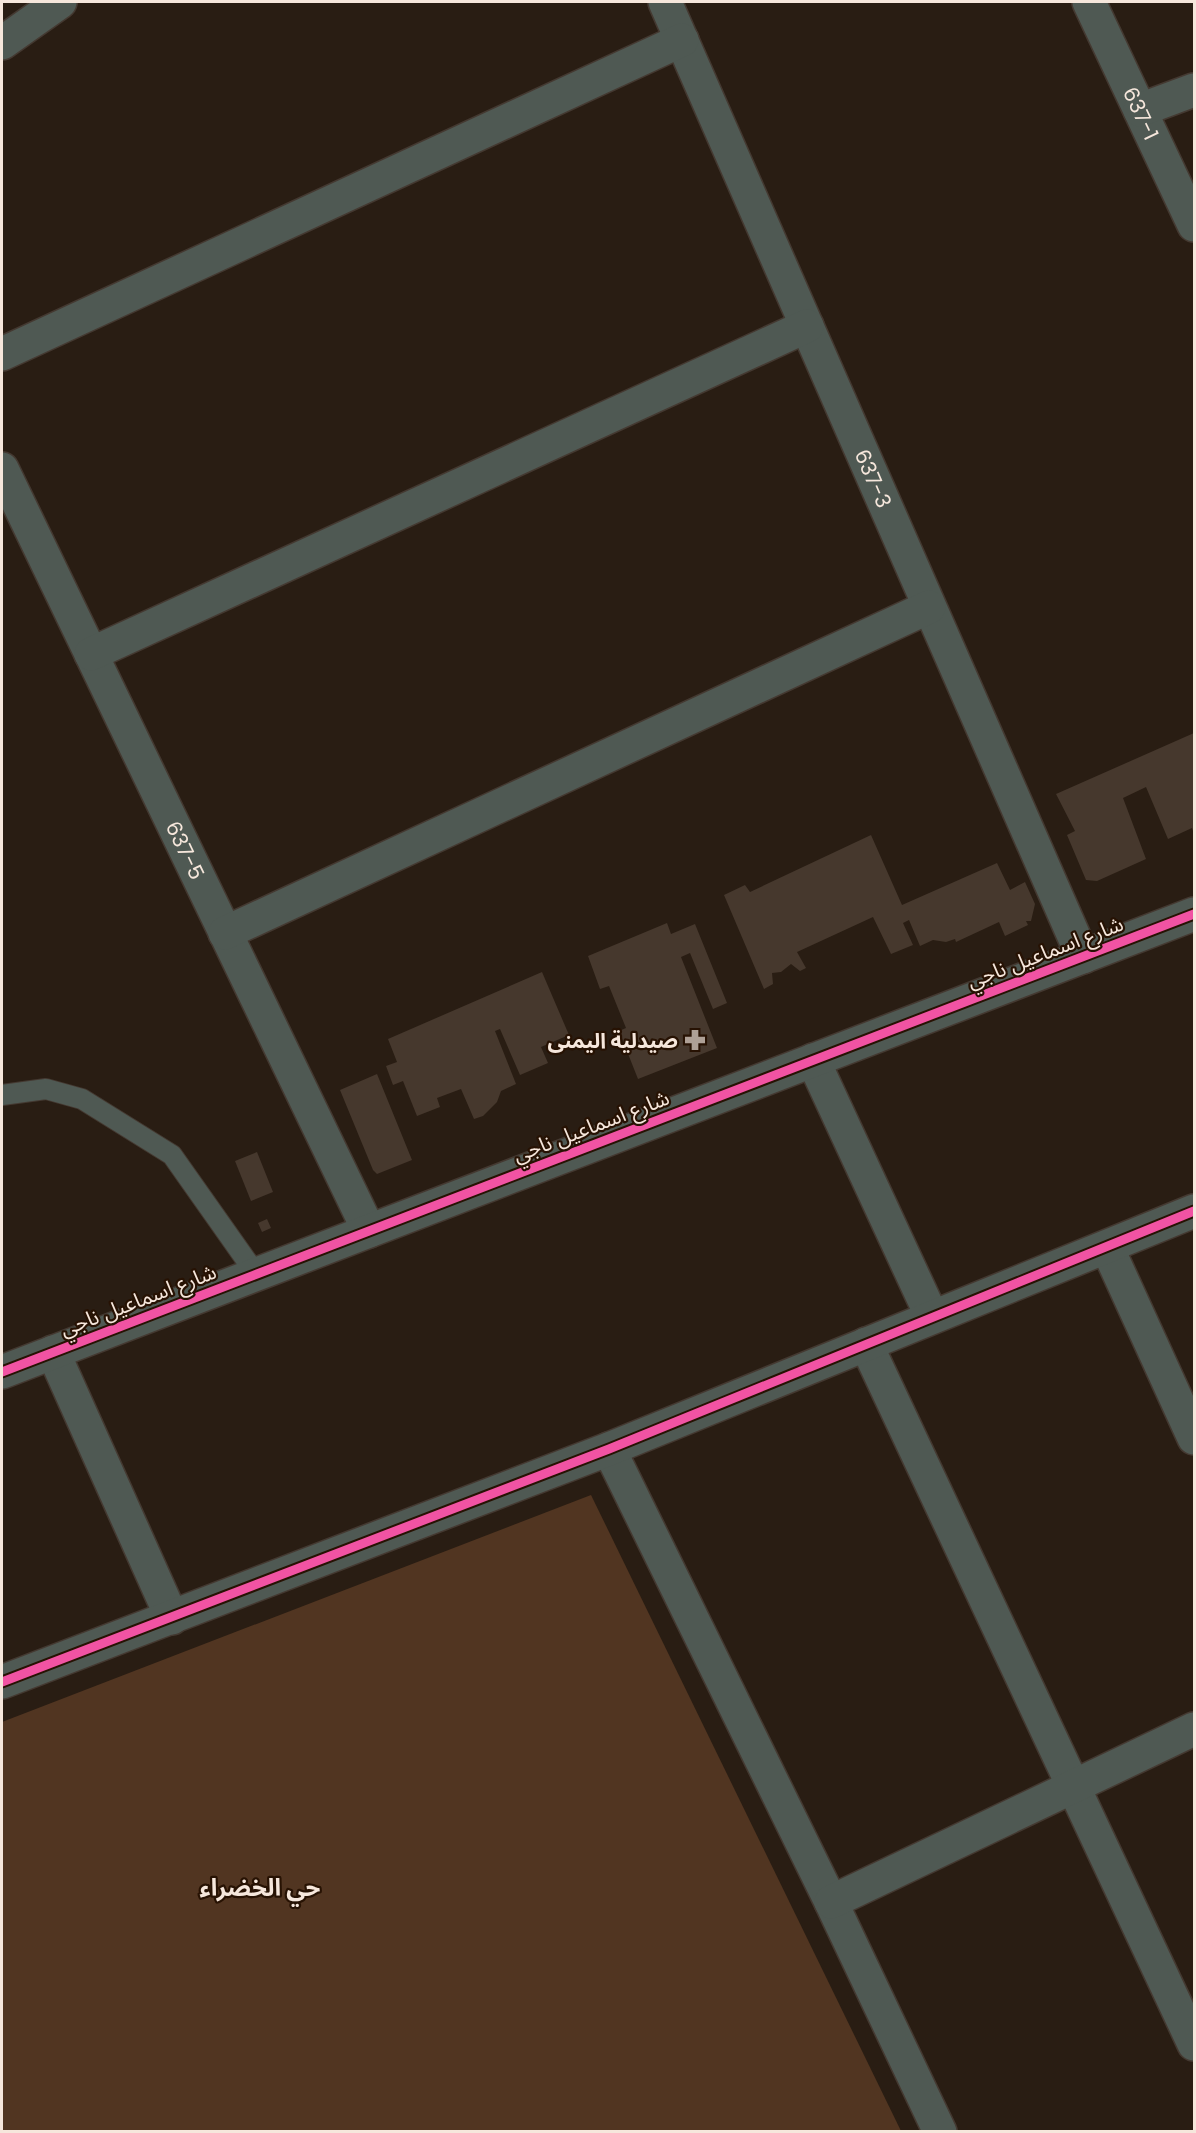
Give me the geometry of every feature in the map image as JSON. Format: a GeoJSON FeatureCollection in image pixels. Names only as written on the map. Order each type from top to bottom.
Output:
{"type":"FeatureCollection","features":[{"type":"Feature","properties":{"kind":"street"},"geometry":{"type":"LineString","coordinates":[[2,43],[60,2]]}},
{"type":"Feature","properties":{"kind":"street","name":"637-3"},"geometry":{"type":"LineString","coordinates":[[665,2],[1083,957]]}},
{"type":"Feature","properties":{"kind":"street","name":"637-1"},"geometry":{"type":"LineString","coordinates":[[1089,2],[1194,225]]}},
{"type":"Feature","properties":{"kind":"street"},"geometry":{"type":"LineString","coordinates":[[2,354],[682,40]]}},
{"type":"Feature","properties":{"kind":"street"},"geometry":{"type":"LineString","coordinates":[[1140,111],[1194,90]]}},
{"type":"Feature","properties":{"kind":"street"},"geometry":{"type":"LineString","coordinates":[[91,654],[807,326]]}},
{"type":"Feature","properties":{"kind":"street","name":"637-5"},"geometry":{"type":"LineString","coordinates":[[2,469],[369,1231]]}},
{"type":"Feature","properties":{"kind":"street"},"geometry":{"type":"LineString","coordinates":[[225,933],[929,607]]}},
{"type":"Feature","properties":{"kind":"street","name":"شارع اسماعيل ناجي"},"geometry":{"type":"LineString","coordinates":[[2,1372],[1194,914]]}},
{"type":"Feature","properties":{"kind":"street"},"geometry":{"type":"LineString","coordinates":[[813,1060],[932,1317]]}},
{"type":"Feature","properties":{"kind":"street"},"geometry":{"type":"LineString","coordinates":[[2,1682],[609,1449],[1194,1211]]}},
{"type":"Feature","properties":{"kind":"street"},"geometry":{"type":"LineString","coordinates":[[1107,1246],[1194,1438]]}},
{"type":"Feature","properties":{"kind":"street"},"geometry":{"type":"LineString","coordinates":[[866,1344],[1194,2044]]}},
{"type":"Feature","properties":{"kind":"street"},"geometry":{"type":"LineString","coordinates":[[53,1352],[172,1618]]}},
{"type":"Feature","properties":{"kind":"street"},"geometry":{"type":"LineString","coordinates":[[609,1449],[831,1902],[940,2132]]}},
{"type":"Feature","properties":{"kind":"street"},"geometry":{"type":"LineString","coordinates":[[831,1902],[1194,1729]]}},
{"type":"Feature","properties":{"kind":"lane"},"geometry":{"type":"LineString","coordinates":[[2,1095],[46,1089],[82,1099],[172,1155],[256,1274]]}},
{"type":"Feature","properties":{"kind":"shaded area"},"geometry":{"type":"Polygon","coordinates":[[[591,1495],[901,2131],[2,2131],[2,1722],[591,1495]]]}},
{"type":"Feature","properties":{"kind":"building"},"geometry":{"type":"Polygon","coordinates":[[[1194,733],[1194,834],[1192,828],[1168,839],[1146,787],[1123,798],[1146,859],[1097,881],[1086,880],[1067,835],[1075,831],[1056,794],[1194,733]]]}},
{"type":"Feature","properties":{"kind":"building"},"geometry":{"type":"Polygon","coordinates":[[[871,835],[902,905],[997,863],[1010,890],[1025,882],[1035,904],[1031,921],[1026,921],[1028,925],[1005,936],[999,922],[956,942],[955,939],[946,942],[933,940],[920,946],[909,920],[903,923],[913,945],[891,954],[873,917],[797,952],[806,968],[800,971],[791,964],[781,972],[772,973],[773,984],[764,989],[724,895],[745,885],[750,892],[871,835]]]}},
{"type":"Feature","properties":{"kind":"building"},"geometry":{"type":"Polygon","coordinates":[[[667,923],[671,934],[695,924],[727,1003],[713,1009],[690,953],[681,957],[717,1048],[638,1079],[619,1031],[626,1028],[609,986],[600,989],[588,956],[667,923]]]}},
{"type":"Feature","properties":{"kind":"building"},"geometry":{"type":"Polygon","coordinates":[[[542,972],[569,1035],[541,1047],[548,1063],[520,1075],[500,1029],[495,1031],[516,1084],[501,1091],[497,1102],[483,1116],[474,1119],[461,1089],[437,1098],[440,1107],[417,1116],[403,1081],[393,1085],[386,1066],[397,1062],[388,1039],[542,972]]]}},
{"type":"Feature","properties":{"kind":"building"},"geometry":{"type":"Polygon","coordinates":[[[377,1074],[412,1160],[377,1174],[373,1170],[340,1090],[377,1074]]]}},
{"type":"Feature","properties":{"kind":"building"},"geometry":{"type":"Polygon","coordinates":[[[257,1152],[273,1192],[251,1201],[235,1161],[257,1152]]]}},
{"type":"Feature","properties":{"kind":"building"},"geometry":{"type":"Polygon","coordinates":[[[267,1219],[271,1228],[262,1232],[258,1223],[267,1219]]]}},
{"type":"Feature","properties":{"kind":"cycle path"},"geometry":{"type":"LineString","coordinates":[[2,1372],[1194,914]]}},
{"type":"Feature","properties":{"kind":"cycle path"},"geometry":{"type":"LineString","coordinates":[[2,1682],[609,1449],[1194,1211]]}},
{"type":"Feature","properties":{"kind":"place","name":"صيدلية اليمنى"},"geometry":{"type":"Point","coordinates":[695,1040]}},
{"type":"Feature","properties":{"kind":"district","name":"حي الخضراء"},"geometry":{"type":"Point","coordinates":[260,1887]}}]}
